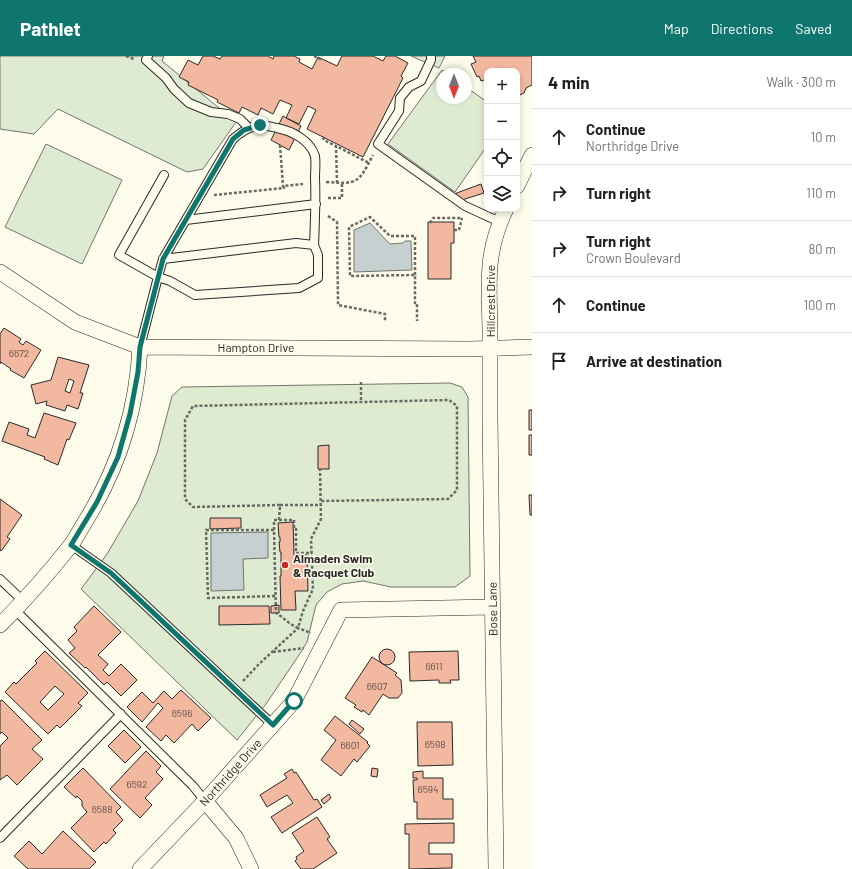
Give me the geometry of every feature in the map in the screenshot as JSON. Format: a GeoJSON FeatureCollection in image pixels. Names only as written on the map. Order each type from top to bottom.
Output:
{"type":"FeatureCollection","features":[{"type":"Feature","properties":{"kind":"street"},"geometry":{"type":"LineString","coordinates":[[520,180],[532,155]]}},
{"type":"Feature","properties":{"kind":"street","name":"Hillcrest Drive"},"geometry":{"type":"LineString","coordinates":[[490,348],[488,276],[493,241],[503,216]]}},
{"type":"Feature","properties":{"kind":"street","name":"Hampton Drive"},"geometry":{"type":"LineString","coordinates":[[0,272],[75,322],[140,347],[532,347]]}},
{"type":"Feature","properties":{"kind":"street"},"geometry":{"type":"LineString","coordinates":[[0,625],[19,606],[71,545],[97,502],[118,457],[132,407],[138,372],[140,347]]}},
{"type":"Feature","properties":{"kind":"street","name":"Bose Lane"},"geometry":{"type":"LineString","coordinates":[[490,348],[496,869]]}},
{"type":"Feature","properties":{"kind":"street","name":"Northridge Drive"},"geometry":{"type":"LineString","coordinates":[[140,869],[205,801],[294,701],[341,610],[492,607]]}},
{"type":"Feature","properties":{"kind":"street"},"geometry":{"type":"LineString","coordinates":[[205,801],[236,838],[250,869]]}},
{"type":"Feature","properties":{"kind":"lane"},"geometry":{"type":"LineString","coordinates":[[148,56],[146,60],[166,78],[174,89],[189,103],[211,112],[228,114],[240,119],[249,128]]}},
{"type":"Feature","properties":{"kind":"lane"},"geometry":{"type":"LineString","coordinates":[[431,56],[431,60],[421,81],[409,87],[400,98],[398,111],[378,144],[465,206],[503,216]]}},
{"type":"Feature","properties":{"kind":"lane"},"geometry":{"type":"LineString","coordinates":[[140,347],[158,277],[163,259],[233,139],[249,128],[260,125],[278,128],[298,136],[309,145],[315,156],[316,204],[314,245],[318,255],[318,278],[299,288],[195,295],[170,281],[158,277],[119,255],[164,175]]}},
{"type":"Feature","properties":{"kind":"lane"},"geometry":{"type":"LineString","coordinates":[[186,220],[316,204]]}},
{"type":"Feature","properties":{"kind":"lane"},"geometry":{"type":"LineString","coordinates":[[163,259],[296,243],[314,245]]}},
{"type":"Feature","properties":{"kind":"lane"},"geometry":{"type":"LineString","coordinates":[[71,545],[111,573],[273,725]]}},
{"type":"Feature","properties":{"kind":"lane"},"geometry":{"type":"LineString","coordinates":[[0,580],[19,606],[121,714],[193,786],[205,801]]}},
{"type":"Feature","properties":{"kind":"lane"},"geometry":{"type":"LineString","coordinates":[[0,838],[121,714]]}},
{"type":"Feature","properties":{"kind":"path"},"geometry":{"type":"LineString","coordinates":[[314,56],[320,59],[322,56]]}},
{"type":"Feature","properties":{"kind":"path"},"geometry":{"type":"LineString","coordinates":[[323,138],[324,140],[369,163]]}},
{"type":"Feature","properties":{"kind":"path"},"geometry":{"type":"LineString","coordinates":[[199,197],[284,188],[283,186],[356,181],[369,163],[378,144]]}},
{"type":"Feature","properties":{"kind":"path"},"geometry":{"type":"LineString","coordinates":[[280,145],[283,186]]}},
{"type":"Feature","properties":{"kind":"path"},"geometry":{"type":"LineString","coordinates":[[336,146],[337,183]]}},
{"type":"Feature","properties":{"kind":"path"},"geometry":{"type":"LineString","coordinates":[[325,198],[342,198],[342,183]]}},
{"type":"Feature","properties":{"kind":"path"},"geometry":{"type":"LineString","coordinates":[[454,230],[459,230],[465,206]]}},
{"type":"Feature","properties":{"kind":"path"},"geometry":{"type":"LineString","coordinates":[[415,275],[350,276],[349,227],[370,216],[390,236],[415,236],[415,275],[415,303],[417,303],[416,321]]}},
{"type":"Feature","properties":{"kind":"path"},"geometry":{"type":"LineString","coordinates":[[430,223],[433,218],[462,218]]}},
{"type":"Feature","properties":{"kind":"path"},"geometry":{"type":"LineString","coordinates":[[361,382],[361,402]]}},
{"type":"Feature","properties":{"kind":"path"},"geometry":{"type":"LineString","coordinates":[[321,501],[448,499],[457,490],[457,406],[449,400],[193,406],[185,420],[185,499],[192,507],[321,505]]}},
{"type":"Feature","properties":{"kind":"path"},"geometry":{"type":"LineString","coordinates":[[235,690],[259,664],[298,628],[303,611],[313,589],[312,539],[321,518],[320,469]]}},
{"type":"Feature","properties":{"kind":"path"},"geometry":{"type":"LineString","coordinates":[[279,520],[280,505]]}},
{"type":"Feature","properties":{"kind":"path"},"geometry":{"type":"LineString","coordinates":[[311,633],[292,626],[286,619],[276,613],[274,520],[294,520],[294,529],[296,529],[296,553],[312,553]]}},
{"type":"Feature","properties":{"kind":"path"},"geometry":{"type":"LineString","coordinates":[[274,530],[206,530],[208,598],[276,596]]}},
{"type":"Feature","properties":{"kind":"path"},"geometry":{"type":"LineString","coordinates":[[272,652],[306,647]]}},
{"type":"Feature","properties":{"kind":"green space"},"geometry":{"type":"Polygon","coordinates":[[[0,56],[164,56],[162,61],[236,122],[203,169],[187,172],[58,109],[34,134],[0,129],[0,56]]]}},
{"type":"Feature","properties":{"kind":"green space"},"geometry":{"type":"Polygon","coordinates":[[[411,56],[445,56],[439,68],[411,56]]]}},
{"type":"Feature","properties":{"kind":"green space"},"geometry":{"type":"Polygon","coordinates":[[[436,78],[436,104],[472,104],[472,91],[484,100],[484,150],[455,192],[388,144],[436,78]]]}},
{"type":"Feature","properties":{"kind":"green space"},"geometry":{"type":"Polygon","coordinates":[[[46,144],[122,180],[82,264],[5,227],[46,144]]]}},
{"type":"Feature","properties":{"kind":"green space","name":"Almaden Swim & Racquet Club"},"geometry":{"type":"Polygon","coordinates":[[[450,383],[462,387],[468,397],[470,576],[455,587],[391,587],[363,581],[342,584],[327,592],[316,605],[307,642],[301,652],[266,704],[237,740],[81,589],[107,554],[138,501],[157,453],[172,396],[182,387],[450,383]]]}},
{"type":"Feature","properties":{"kind":"shaded area"},"geometry":{"type":"Polygon","coordinates":[[[370,223],[390,244],[411,241],[412,270],[354,272],[354,230],[370,223]]]}},
{"type":"Feature","properties":{"kind":"shaded area"},"geometry":{"type":"Polygon","coordinates":[[[268,532],[268,558],[243,559],[244,590],[211,591],[211,533],[268,532]]]}},
{"type":"Feature","properties":{"kind":"building"},"geometry":{"type":"Polygon","coordinates":[[[203,56],[213,56],[220,59],[222,56],[268,56],[273,59],[274,56],[294,56],[300,59],[299,62],[312,69],[318,57],[337,66],[342,56],[373,56],[383,61],[386,56],[395,56],[408,63],[401,76],[403,78],[363,157],[307,129],[316,110],[308,106],[299,124],[286,118],[292,105],[280,100],[273,114],[261,108],[258,115],[242,107],[239,113],[217,102],[218,100],[188,85],[189,82],[179,77],[188,60],[198,65],[203,56]]]}},
{"type":"Feature","properties":{"kind":"building"},"geometry":{"type":"Polygon","coordinates":[[[473,56],[532,56],[532,85],[526,88],[524,93],[520,95],[520,68],[484,68],[484,80],[481,81],[479,76],[477,77],[471,64],[476,62],[473,56]]]}},
{"type":"Feature","properties":{"kind":"building"},"geometry":{"type":"Polygon","coordinates":[[[283,116],[301,126],[289,150],[271,140],[283,116]]]}},
{"type":"Feature","properties":{"kind":"building"},"geometry":{"type":"Polygon","coordinates":[[[481,184],[484,193],[462,200],[454,194],[481,184]]]}},
{"type":"Feature","properties":{"kind":"building"},"geometry":{"type":"Polygon","coordinates":[[[428,222],[454,222],[454,243],[451,243],[451,279],[428,279],[428,222]]]}},
{"type":"Feature","properties":{"kind":"building"},"geometry":{"type":"Polygon","coordinates":[[[4,328],[21,339],[19,342],[23,345],[26,341],[41,350],[24,378],[10,370],[11,369],[1,362],[0,364],[0,334],[4,328]]]}},
{"type":"Feature","properties":{"kind":"building"},"geometry":{"type":"Polygon","coordinates":[[[58,357],[89,365],[80,393],[83,393],[78,409],[67,405],[65,411],[46,405],[47,401],[36,404],[31,385],[51,380],[58,357]],[[69,379],[65,391],[70,393],[74,381],[69,379]]]}},
{"type":"Feature","properties":{"kind":"building"},"geometry":{"type":"Polygon","coordinates":[[[529,410],[532,410],[532,430],[529,430],[529,410]]]}},
{"type":"Feature","properties":{"kind":"building"},"geometry":{"type":"Polygon","coordinates":[[[44,413],[76,423],[69,440],[67,439],[58,465],[44,459],[45,457],[2,441],[9,422],[29,429],[27,435],[35,438],[44,413]]]}},
{"type":"Feature","properties":{"kind":"building"},"geometry":{"type":"Polygon","coordinates":[[[529,435],[532,435],[532,455],[529,455],[529,435]]]}},
{"type":"Feature","properties":{"kind":"building"},"geometry":{"type":"Polygon","coordinates":[[[329,445],[329,469],[318,469],[318,446],[329,445]]]}},
{"type":"Feature","properties":{"kind":"building"},"geometry":{"type":"Polygon","coordinates":[[[529,495],[532,495],[532,515],[530,515],[529,495]]]}},
{"type":"Feature","properties":{"kind":"building"},"geometry":{"type":"Polygon","coordinates":[[[0,499],[22,515],[7,537],[10,539],[1,551],[0,550],[0,499]]]}},
{"type":"Feature","properties":{"kind":"building"},"geometry":{"type":"Polygon","coordinates":[[[210,518],[241,518],[241,528],[210,529],[210,518]]]}},
{"type":"Feature","properties":{"kind":"building"},"geometry":{"type":"Polygon","coordinates":[[[293,522],[294,555],[307,555],[308,591],[295,591],[296,610],[281,610],[281,552],[278,523],[293,522]]]}},
{"type":"Feature","properties":{"kind":"building"},"geometry":{"type":"Polygon","coordinates":[[[279,605],[279,613],[271,613],[271,606],[279,605]]]}},
{"type":"Feature","properties":{"kind":"building"},"geometry":{"type":"Polygon","coordinates":[[[94,606],[121,632],[98,655],[108,664],[103,670],[109,676],[121,664],[137,680],[121,696],[107,682],[104,685],[69,653],[75,648],[68,640],[77,631],[74,627],[94,606]]]}},
{"type":"Feature","properties":{"kind":"building"},"geometry":{"type":"Polygon","coordinates":[[[219,606],[269,606],[270,624],[219,625],[219,606]]]}},
{"type":"Feature","properties":{"kind":"building"},"geometry":{"type":"Polygon","coordinates":[[[384,649],[390,649],[395,654],[393,663],[390,665],[384,665],[379,660],[379,654],[384,649]]]}},
{"type":"Feature","properties":{"kind":"building"},"geometry":{"type":"Polygon","coordinates":[[[45,651],[88,693],[78,703],[82,706],[60,728],[57,725],[48,734],[5,692],[14,682],[16,684],[37,663],[35,661],[45,651]],[[55,686],[40,702],[48,710],[64,694],[55,686]]]}},
{"type":"Feature","properties":{"kind":"building"},"geometry":{"type":"Polygon","coordinates":[[[458,651],[459,680],[450,680],[451,683],[439,683],[439,680],[410,681],[409,652],[458,651]]]}},
{"type":"Feature","properties":{"kind":"building"},"geometry":{"type":"Polygon","coordinates":[[[372,657],[397,673],[395,675],[401,680],[402,693],[398,698],[389,698],[383,694],[369,715],[363,710],[362,712],[354,707],[356,705],[345,698],[372,657]]]}},
{"type":"Feature","properties":{"kind":"building"},"geometry":{"type":"Polygon","coordinates":[[[181,690],[211,718],[198,731],[192,724],[174,743],[166,735],[161,741],[146,727],[163,708],[158,703],[142,722],[127,707],[142,692],[153,703],[164,691],[172,699],[181,690]]]}},
{"type":"Feature","properties":{"kind":"building"},"geometry":{"type":"Polygon","coordinates":[[[2,700],[42,740],[32,749],[43,759],[17,785],[7,775],[0,780],[0,746],[8,738],[2,732],[0,734],[0,701],[2,700]]]}},
{"type":"Feature","properties":{"kind":"building"},"geometry":{"type":"Polygon","coordinates":[[[335,716],[368,742],[367,743],[370,746],[357,762],[354,759],[341,776],[321,760],[336,740],[324,730],[335,716]]]}},
{"type":"Feature","properties":{"kind":"building"},"geometry":{"type":"Polygon","coordinates":[[[352,720],[364,729],[360,734],[349,724],[352,720]]]}},
{"type":"Feature","properties":{"kind":"building"},"geometry":{"type":"Polygon","coordinates":[[[417,722],[452,722],[453,765],[418,766],[417,722]]]}},
{"type":"Feature","properties":{"kind":"building"},"geometry":{"type":"Polygon","coordinates":[[[124,730],[141,747],[125,763],[108,746],[124,730]]]}},
{"type":"Feature","properties":{"kind":"building"},"geometry":{"type":"Polygon","coordinates":[[[146,751],[161,766],[156,772],[163,779],[145,798],[152,805],[140,818],[110,789],[146,751]]]}},
{"type":"Feature","properties":{"kind":"building"},"geometry":{"type":"Polygon","coordinates":[[[83,768],[121,807],[116,812],[123,820],[113,830],[116,833],[106,844],[104,842],[94,852],[71,828],[87,812],[82,806],[82,801],[77,796],[76,798],[64,787],[83,768]]]}},
{"type":"Feature","properties":{"kind":"building"},"geometry":{"type":"Polygon","coordinates":[[[372,768],[378,769],[377,777],[371,776],[372,768]]]}},
{"type":"Feature","properties":{"kind":"building"},"geometry":{"type":"Polygon","coordinates":[[[292,769],[294,773],[296,772],[314,800],[317,799],[322,807],[282,833],[271,817],[293,803],[287,795],[267,807],[260,795],[287,778],[284,774],[292,769]]]}},
{"type":"Feature","properties":{"kind":"building"},"geometry":{"type":"Polygon","coordinates":[[[423,771],[423,778],[443,778],[443,799],[453,799],[453,819],[417,819],[417,802],[414,802],[413,780],[417,780],[417,778],[413,778],[413,772],[423,771]]]}},
{"type":"Feature","properties":{"kind":"building"},"geometry":{"type":"Polygon","coordinates":[[[329,794],[331,798],[324,804],[321,800],[329,794]]]}},
{"type":"Feature","properties":{"kind":"building"},"geometry":{"type":"Polygon","coordinates":[[[317,817],[330,837],[327,839],[337,853],[313,869],[301,869],[295,861],[297,859],[296,857],[304,851],[292,833],[317,817]]]}},
{"type":"Feature","properties":{"kind":"building"},"geometry":{"type":"Polygon","coordinates":[[[454,823],[454,843],[429,843],[429,854],[452,854],[452,868],[409,869],[409,834],[405,834],[405,824],[454,823]]]}},
{"type":"Feature","properties":{"kind":"building"},"geometry":{"type":"Polygon","coordinates":[[[63,831],[96,862],[89,869],[28,869],[14,856],[29,841],[42,854],[63,831]]]}},
{"type":"Feature","properties":{"kind":"place","name":"Almaden Swim & Racquet Club"},"geometry":{"type":"Point","coordinates":[285,565]}},
{"type":"Feature","properties":{"kind":"route"},"geometry":{"type":"LineString","coordinates":[[260,125],[244,130],[233,139],[163,259],[140,347],[138,372],[130,414],[118,457],[97,502],[71,545],[111,573],[273,725],[294,701]]}}]}
